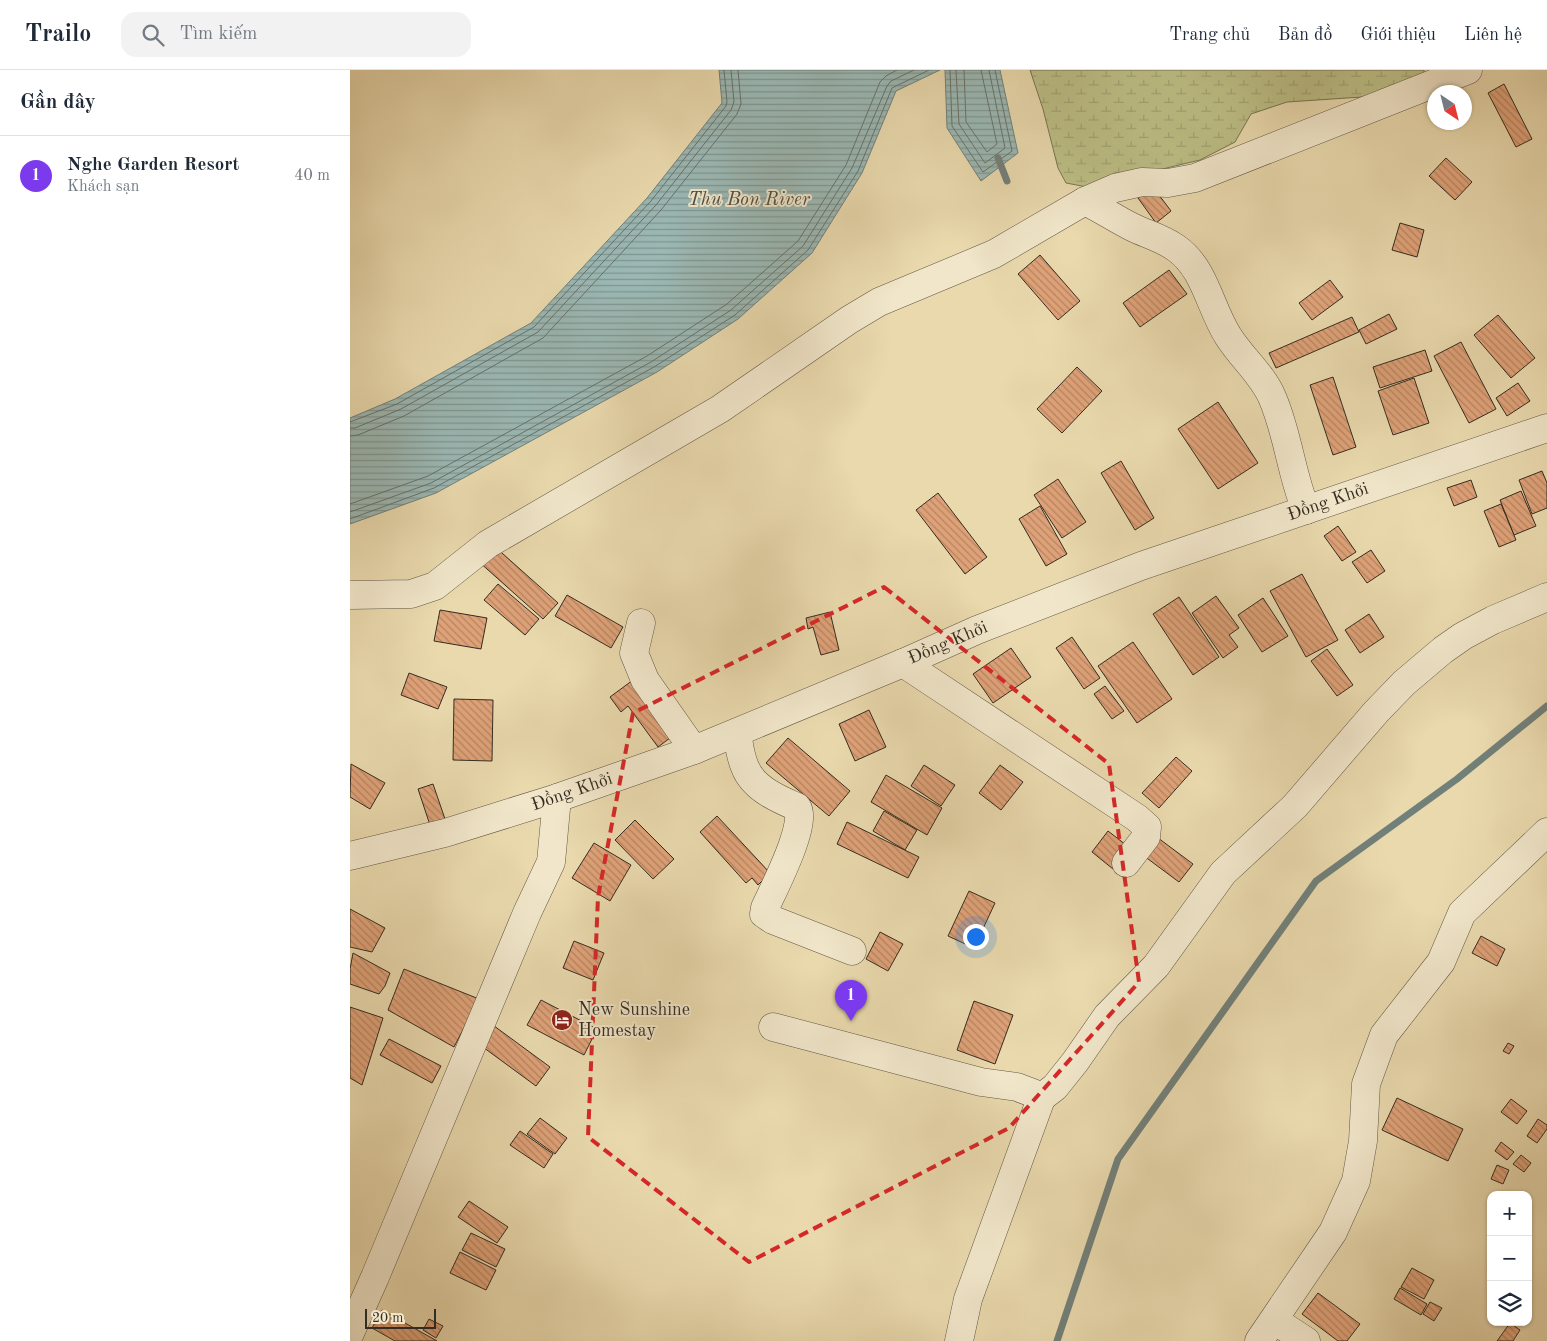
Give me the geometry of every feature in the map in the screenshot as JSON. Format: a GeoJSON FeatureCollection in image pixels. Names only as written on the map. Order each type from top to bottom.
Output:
{"type":"FeatureCollection","features":[{"type":"Feature","properties":{"kind":"street"},"geometry":{"type":"LineString","coordinates":[[350,595],[411,594],[435,586],[488,544],[720,409],[878,302],[994,254],[1085,200],[1115,188],[1142,182],[1168,183],[1195,178],[1468,70]]}},
{"type":"Feature","properties":{"kind":"street"},"geometry":{"type":"LineString","coordinates":[[1085,200],[1132,228],[1155,236],[1178,248],[1193,265],[1204,283],[1214,310],[1227,335],[1266,384],[1272,397],[1280,418],[1292,469],[1306,510]]}},
{"type":"Feature","properties":{"kind":"street","name":"Đồng Khởi"},"geometry":{"type":"LineString","coordinates":[[350,856],[445,833],[557,798],[694,750],[977,630],[1142,566],[1547,428]]}},
{"type":"Feature","properties":{"kind":"street"},"geometry":{"type":"LineString","coordinates":[[960,1341],[968,1299],[1042,1096],[1051,1091],[1075,1062],[1107,1016],[1156,966],[1223,873],[1295,806],[1376,712],[1404,683],[1442,650],[1462,636],[1493,620],[1547,597]]}},
{"type":"Feature","properties":{"kind":"street"},"geometry":{"type":"LineString","coordinates":[[641,623],[634,653],[645,680],[694,750]]}},
{"type":"Feature","properties":{"kind":"street"},"geometry":{"type":"LineString","coordinates":[[902,663],[1137,818],[1147,827],[1146,837],[1126,863]]}},
{"type":"Feature","properties":{"kind":"street"},"geometry":{"type":"LineString","coordinates":[[737,733],[742,758],[749,775],[762,788],[781,801],[797,807],[800,816],[796,834],[764,908],[764,914],[773,920],[852,951]]}},
{"type":"Feature","properties":{"kind":"street"},"geometry":{"type":"LineString","coordinates":[[350,1333],[379,1269],[527,913],[551,862],[557,798]]}},
{"type":"Feature","properties":{"kind":"street"},"geometry":{"type":"LineString","coordinates":[[1306,1341],[1267,1330],[1333,1232],[1356,1181],[1363,1141],[1366,1084],[1384,1035],[1441,962],[1462,913],[1547,832]]}},
{"type":"Feature","properties":{"kind":"street"},"geometry":{"type":"LineString","coordinates":[[773,1027],[981,1082],[1017,1087],[1042,1096]]}},
{"type":"Feature","properties":{"kind":"highlighted area"},"geometry":{"type":"Polygon","coordinates":[[[884,587],[1109,764],[1139,982],[1009,1128],[749,1262],[588,1137],[598,897],[633,713],[884,587]]]}},
{"type":"Feature","properties":{"kind":"green space"},"geometry":{"type":"Polygon","coordinates":[[[1030,70],[1424,70],[1424,77],[1377,96],[1287,102],[1251,114],[1235,142],[1200,160],[1087,187],[1066,183],[1058,168],[1043,109],[1030,70]]]}},
{"type":"Feature","properties":{"kind":"water","name":"Thu Bon River"},"geometry":{"type":"Polygon","coordinates":[[[719,70],[940,70],[896,91],[862,173],[812,253],[738,319],[657,372],[436,493],[350,524],[350,418],[395,399],[531,323],[647,198],[722,103],[719,70]]]}},
{"type":"Feature","properties":{"kind":"water"},"geometry":{"type":"Polygon","coordinates":[[[945,70],[1000,70],[1018,153],[981,181],[947,128],[945,70]]]}},
{"type":"Feature","properties":{"kind":"building"},"geometry":{"type":"Polygon","coordinates":[[[1504,84],[1532,139],[1516,147],[1488,93],[1504,84]]]}},
{"type":"Feature","properties":{"kind":"building"},"geometry":{"type":"Polygon","coordinates":[[[1446,158],[1472,182],[1455,200],[1429,176],[1446,158]]]}},
{"type":"Feature","properties":{"kind":"building"},"geometry":{"type":"Polygon","coordinates":[[[1153,187],[1171,211],[1156,223],[1138,198],[1153,187]]]}},
{"type":"Feature","properties":{"kind":"building"},"geometry":{"type":"Polygon","coordinates":[[[1400,223],[1424,230],[1417,257],[1392,250],[1400,223]]]}},
{"type":"Feature","properties":{"kind":"building"},"geometry":{"type":"Polygon","coordinates":[[[1040,255],[1080,301],[1058,320],[1018,274],[1040,255]]]}},
{"type":"Feature","properties":{"kind":"building"},"geometry":{"type":"Polygon","coordinates":[[[1169,270],[1187,294],[1140,327],[1123,303],[1169,270]]]}},
{"type":"Feature","properties":{"kind":"building"},"geometry":{"type":"Polygon","coordinates":[[[1330,280],[1343,297],[1312,320],[1299,303],[1330,280]]]}},
{"type":"Feature","properties":{"kind":"building"},"geometry":{"type":"Polygon","coordinates":[[[1389,314],[1397,329],[1366,344],[1359,330],[1389,314]]]}},
{"type":"Feature","properties":{"kind":"building"},"geometry":{"type":"Polygon","coordinates":[[[1498,315],[1535,358],[1511,378],[1474,335],[1498,315]]]}},
{"type":"Feature","properties":{"kind":"building"},"geometry":{"type":"Polygon","coordinates":[[[1352,317],[1359,332],[1276,368],[1269,353],[1352,317]]]}},
{"type":"Feature","properties":{"kind":"building"},"geometry":{"type":"Polygon","coordinates":[[[1461,342],[1496,409],[1469,423],[1434,356],[1461,342]]]}},
{"type":"Feature","properties":{"kind":"building"},"geometry":{"type":"Polygon","coordinates":[[[1425,350],[1432,371],[1380,388],[1373,367],[1425,350]]]}},
{"type":"Feature","properties":{"kind":"building"},"geometry":{"type":"Polygon","coordinates":[[[1077,367],[1102,391],[1062,433],[1037,409],[1077,367]]]}},
{"type":"Feature","properties":{"kind":"building"},"geometry":{"type":"Polygon","coordinates":[[[1333,377],[1356,447],[1333,455],[1310,385],[1333,377]]]}},
{"type":"Feature","properties":{"kind":"building"},"geometry":{"type":"Polygon","coordinates":[[[1414,378],[1429,423],[1393,435],[1378,391],[1414,378]]]}},
{"type":"Feature","properties":{"kind":"building"},"geometry":{"type":"Polygon","coordinates":[[[1518,383],[1530,401],[1507,416],[1496,398],[1518,383]]]}},
{"type":"Feature","properties":{"kind":"building"},"geometry":{"type":"Polygon","coordinates":[[[1218,402],[1258,463],[1218,489],[1178,429],[1218,402]]]}},
{"type":"Feature","properties":{"kind":"building"},"geometry":{"type":"Polygon","coordinates":[[[1121,461],[1154,518],[1135,530],[1101,473],[1121,461]]]}},
{"type":"Feature","properties":{"kind":"building"},"geometry":{"type":"Polygon","coordinates":[[[1542,471],[1547,483],[1547,508],[1532,514],[1519,480],[1542,471]]]}},
{"type":"Feature","properties":{"kind":"building"},"geometry":{"type":"Polygon","coordinates":[[[1058,479],[1086,522],[1062,538],[1034,495],[1058,479]]]}},
{"type":"Feature","properties":{"kind":"building"},"geometry":{"type":"Polygon","coordinates":[[[1471,480],[1477,497],[1454,506],[1447,488],[1471,480]]]}},
{"type":"Feature","properties":{"kind":"building"},"geometry":{"type":"Polygon","coordinates":[[[1521,491],[1536,526],[1514,535],[1500,500],[1521,491]]]}},
{"type":"Feature","properties":{"kind":"building"},"geometry":{"type":"Polygon","coordinates":[[[938,493],[987,557],[965,574],[916,510],[938,493]]]}},
{"type":"Feature","properties":{"kind":"building"},"geometry":{"type":"Polygon","coordinates":[[[1501,504],[1516,540],[1499,547],[1484,511],[1501,504]]]}},
{"type":"Feature","properties":{"kind":"building"},"geometry":{"type":"Polygon","coordinates":[[[1040,506],[1067,554],[1046,566],[1019,519],[1040,506]]]}},
{"type":"Feature","properties":{"kind":"building"},"geometry":{"type":"Polygon","coordinates":[[[1338,526],[1356,552],[1342,561],[1324,536],[1338,526]]]}},
{"type":"Feature","properties":{"kind":"building"},"geometry":{"type":"Polygon","coordinates":[[[493,545],[558,603],[543,619],[478,561],[493,545]]]}},
{"type":"Feature","properties":{"kind":"building"},"geometry":{"type":"Polygon","coordinates":[[[1371,550],[1385,571],[1367,583],[1352,562],[1371,550]]]}},
{"type":"Feature","properties":{"kind":"building"},"geometry":{"type":"Polygon","coordinates":[[[1302,574],[1338,640],[1306,657],[1270,591],[1302,574]]]}},
{"type":"Feature","properties":{"kind":"building"},"geometry":{"type":"Polygon","coordinates":[[[498,584],[539,619],[525,635],[484,600],[498,584]]]}},
{"type":"Feature","properties":{"kind":"building"},"geometry":{"type":"Polygon","coordinates":[[[567,595],[623,627],[611,648],[555,616],[567,595]]]}},
{"type":"Feature","properties":{"kind":"building"},"geometry":{"type":"Polygon","coordinates":[[[1216,596],[1239,628],[1229,635],[1238,647],[1223,658],[1192,613],[1216,596]]]}},
{"type":"Feature","properties":{"kind":"building"},"geometry":{"type":"Polygon","coordinates":[[[1179,597],[1219,657],[1193,675],[1153,614],[1179,597]]]}},
{"type":"Feature","properties":{"kind":"building"},"geometry":{"type":"Polygon","coordinates":[[[1263,598],[1288,636],[1262,652],[1238,615],[1263,598]]]}},
{"type":"Feature","properties":{"kind":"building"},"geometry":{"type":"Polygon","coordinates":[[[440,610],[487,618],[481,649],[434,641],[440,610]]]}},
{"type":"Feature","properties":{"kind":"building"},"geometry":{"type":"Polygon","coordinates":[[[830,612],[839,650],[821,655],[813,627],[808,629],[806,618],[830,612]]]}},
{"type":"Feature","properties":{"kind":"building"},"geometry":{"type":"Polygon","coordinates":[[[1369,614],[1384,637],[1360,653],[1345,630],[1369,614]]]}},
{"type":"Feature","properties":{"kind":"building"},"geometry":{"type":"Polygon","coordinates":[[[1072,637],[1100,678],[1084,689],[1056,648],[1072,637]]]}},
{"type":"Feature","properties":{"kind":"building"},"geometry":{"type":"Polygon","coordinates":[[[1133,642],[1172,699],[1137,723],[1098,666],[1133,642]]]}},
{"type":"Feature","properties":{"kind":"building"},"geometry":{"type":"Polygon","coordinates":[[[1011,648],[1031,677],[993,703],[973,674],[1011,648]]]}},
{"type":"Feature","properties":{"kind":"building"},"geometry":{"type":"Polygon","coordinates":[[[1327,649],[1353,685],[1337,696],[1311,661],[1327,649]]]}},
{"type":"Feature","properties":{"kind":"building"},"geometry":{"type":"Polygon","coordinates":[[[409,673],[447,687],[438,709],[401,695],[409,673]]]}},
{"type":"Feature","properties":{"kind":"building"},"geometry":{"type":"Polygon","coordinates":[[[633,680],[674,735],[658,747],[628,706],[621,712],[610,697],[633,680]]]}},
{"type":"Feature","properties":{"kind":"building"},"geometry":{"type":"Polygon","coordinates":[[[1105,686],[1124,711],[1112,719],[1094,694],[1105,686]]]}},
{"type":"Feature","properties":{"kind":"building"},"geometry":{"type":"Polygon","coordinates":[[[454,699],[493,700],[492,761],[453,760],[454,699]]]}},
{"type":"Feature","properties":{"kind":"building"},"geometry":{"type":"Polygon","coordinates":[[[869,710],[886,747],[855,761],[839,724],[869,710]]]}},
{"type":"Feature","properties":{"kind":"building"},"geometry":{"type":"Polygon","coordinates":[[[788,738],[850,791],[829,816],[766,763],[788,738]]]}},
{"type":"Feature","properties":{"kind":"building"},"geometry":{"type":"Polygon","coordinates":[[[1176,757],[1192,771],[1159,808],[1142,793],[1176,757]]]}},
{"type":"Feature","properties":{"kind":"building"},"geometry":{"type":"Polygon","coordinates":[[[351,764],[385,783],[370,809],[350,797],[351,764]]]}},
{"type":"Feature","properties":{"kind":"building"},"geometry":{"type":"Polygon","coordinates":[[[924,765],[955,785],[941,806],[911,786],[924,765]]]}},
{"type":"Feature","properties":{"kind":"building"},"geometry":{"type":"Polygon","coordinates":[[[1000,765],[1023,782],[1001,810],[979,793],[1000,765]]]}},
{"type":"Feature","properties":{"kind":"building"},"geometry":{"type":"Polygon","coordinates":[[[886,775],[942,808],[927,835],[871,802],[886,775]]]}},
{"type":"Feature","properties":{"kind":"building"},"geometry":{"type":"Polygon","coordinates":[[[433,784],[445,819],[430,825],[418,789],[433,784]]]}},
{"type":"Feature","properties":{"kind":"building"},"geometry":{"type":"Polygon","coordinates":[[[884,811],[917,830],[905,850],[873,831],[884,811]]]}},
{"type":"Feature","properties":{"kind":"building"},"geometry":{"type":"Polygon","coordinates":[[[717,816],[770,873],[758,885],[752,878],[746,883],[700,832],[717,816]]]}},
{"type":"Feature","properties":{"kind":"building"},"geometry":{"type":"Polygon","coordinates":[[[635,820],[674,859],[653,879],[615,840],[635,820]]]}},
{"type":"Feature","properties":{"kind":"building"},"geometry":{"type":"Polygon","coordinates":[[[847,822],[919,857],[908,878],[837,844],[847,822]]]}},
{"type":"Feature","properties":{"kind":"building"},"geometry":{"type":"Polygon","coordinates":[[[1108,831],[1130,848],[1113,869],[1092,852],[1108,831]]]}},
{"type":"Feature","properties":{"kind":"building"},"geometry":{"type":"Polygon","coordinates":[[[1154,835],[1193,864],[1179,882],[1140,853],[1154,835]]]}},
{"type":"Feature","properties":{"kind":"building"},"geometry":{"type":"Polygon","coordinates":[[[594,843],[631,865],[610,901],[572,878],[594,843]]]}},
{"type":"Feature","properties":{"kind":"building"},"geometry":{"type":"Polygon","coordinates":[[[969,891],[995,903],[974,948],[948,936],[969,891]]]}},
{"type":"Feature","properties":{"kind":"building"},"geometry":{"type":"Polygon","coordinates":[[[350,909],[385,928],[372,952],[350,947],[350,909]]]}},
{"type":"Feature","properties":{"kind":"building"},"geometry":{"type":"Polygon","coordinates":[[[880,932],[903,944],[888,971],[866,959],[880,932]]]}},
{"type":"Feature","properties":{"kind":"building"},"geometry":{"type":"Polygon","coordinates":[[[1481,936],[1505,949],[1497,966],[1472,953],[1481,936]]]}},
{"type":"Feature","properties":{"kind":"building"},"geometry":{"type":"Polygon","coordinates":[[[574,941],[604,953],[593,980],[563,968],[574,941]]]}},
{"type":"Feature","properties":{"kind":"building"},"geometry":{"type":"Polygon","coordinates":[[[353,953],[390,973],[385,986],[379,994],[350,984],[353,953]]]}},
{"type":"Feature","properties":{"kind":"building"},"geometry":{"type":"Polygon","coordinates":[[[404,969],[479,999],[454,1047],[388,1010],[404,969]]]}},
{"type":"Feature","properties":{"kind":"building"},"geometry":{"type":"Polygon","coordinates":[[[541,1000],[597,1029],[584,1055],[527,1025],[541,1000]]]}},
{"type":"Feature","properties":{"kind":"building"},"geometry":{"type":"Polygon","coordinates":[[[974,1001],[1013,1015],[995,1064],[957,1050],[974,1001]]]}},
{"type":"Feature","properties":{"kind":"building"},"geometry":{"type":"Polygon","coordinates":[[[350,1007],[383,1018],[362,1085],[350,1078],[350,1007]]]}},
{"type":"Feature","properties":{"kind":"building"},"geometry":{"type":"Polygon","coordinates":[[[490,1023],[550,1067],[536,1086],[476,1042],[490,1023]]]}},
{"type":"Feature","properties":{"kind":"building"},"geometry":{"type":"Polygon","coordinates":[[[389,1039],[441,1066],[432,1083],[380,1055],[389,1039]]]}},
{"type":"Feature","properties":{"kind":"building"},"geometry":{"type":"Polygon","coordinates":[[[1508,1043],[1514,1046],[1509,1054],[1503,1051],[1508,1043]]]}},
{"type":"Feature","properties":{"kind":"building"},"geometry":{"type":"Polygon","coordinates":[[[1397,1098],[1463,1129],[1448,1161],[1382,1130],[1397,1098]]]}},
{"type":"Feature","properties":{"kind":"building"},"geometry":{"type":"Polygon","coordinates":[[[1511,1099],[1527,1111],[1517,1124],[1501,1112],[1511,1099]]]}},
{"type":"Feature","properties":{"kind":"building"},"geometry":{"type":"Polygon","coordinates":[[[540,1118],[567,1138],[555,1154],[527,1134],[540,1118]]]}},
{"type":"Feature","properties":{"kind":"building"},"geometry":{"type":"Polygon","coordinates":[[[1538,1119],[1547,1125],[1547,1129],[1537,1143],[1527,1136],[1538,1119]]]}},
{"type":"Feature","properties":{"kind":"building"},"geometry":{"type":"Polygon","coordinates":[[[520,1131],[553,1154],[544,1168],[510,1145],[520,1131]]]}},
{"type":"Feature","properties":{"kind":"building"},"geometry":{"type":"Polygon","coordinates":[[[1501,1142],[1514,1152],[1507,1160],[1495,1151],[1501,1142]]]}},
{"type":"Feature","properties":{"kind":"building"},"geometry":{"type":"Polygon","coordinates":[[[1521,1155],[1531,1163],[1524,1172],[1513,1164],[1521,1155]]]}},
{"type":"Feature","properties":{"kind":"building"},"geometry":{"type":"Polygon","coordinates":[[[1497,1165],[1509,1170],[1503,1184],[1491,1179],[1497,1165]]]}},
{"type":"Feature","properties":{"kind":"building"},"geometry":{"type":"Polygon","coordinates":[[[469,1201],[508,1227],[497,1243],[458,1217],[469,1201]]]}},
{"type":"Feature","properties":{"kind":"building"},"geometry":{"type":"Polygon","coordinates":[[[471,1233],[505,1249],[496,1267],[462,1250],[471,1233]]]}},
{"type":"Feature","properties":{"kind":"building"},"geometry":{"type":"Polygon","coordinates":[[[460,1252],[496,1270],[486,1290],[450,1273],[460,1252]]]}},
{"type":"Feature","properties":{"kind":"building"},"geometry":{"type":"Polygon","coordinates":[[[1412,1268],[1434,1280],[1424,1299],[1401,1287],[1412,1268]]]}},
{"type":"Feature","properties":{"kind":"building"},"geometry":{"type":"Polygon","coordinates":[[[1400,1288],[1427,1304],[1421,1315],[1394,1299],[1400,1288]]]}},
{"type":"Feature","properties":{"kind":"building"},"geometry":{"type":"Polygon","coordinates":[[[1318,1293],[1360,1324],[1347,1341],[1338,1341],[1302,1314],[1318,1293]]]}},
{"type":"Feature","properties":{"kind":"building"},"geometry":{"type":"Polygon","coordinates":[[[1430,1302],[1442,1308],[1434,1321],[1423,1314],[1430,1302]]]}},
{"type":"Feature","properties":{"kind":"building"},"geometry":{"type":"Polygon","coordinates":[[[382,1310],[437,1341],[395,1341],[372,1328],[382,1310]]]}},
{"type":"Feature","properties":{"kind":"building"},"geometry":{"type":"Polygon","coordinates":[[[429,1319],[443,1326],[436,1338],[423,1330],[429,1319]]]}},
{"type":"Feature","properties":{"kind":"building"},"geometry":{"type":"Polygon","coordinates":[[[1508,1326],[1514,1326],[1520,1330],[1513,1341],[1497,1341],[1508,1326]]]}},
{"type":"Feature","properties":{"kind":"waterway"},"geometry":{"type":"LineString","coordinates":[[998,158],[1007,181]]}},
{"type":"Feature","properties":{"kind":"waterway"},"geometry":{"type":"LineString","coordinates":[[1057,1341],[1118,1159],[1316,881],[1457,779],[1547,706]]}},
{"type":"Feature","properties":{"kind":"place","name":"New Sunshine Homestay"},"geometry":{"type":"Point","coordinates":[562,1020]}},
{"type":"Feature","properties":{"kind":"place","name":"Nghe Garden Resort"},"geometry":{"type":"Point","coordinates":[851,1021]}}]}
